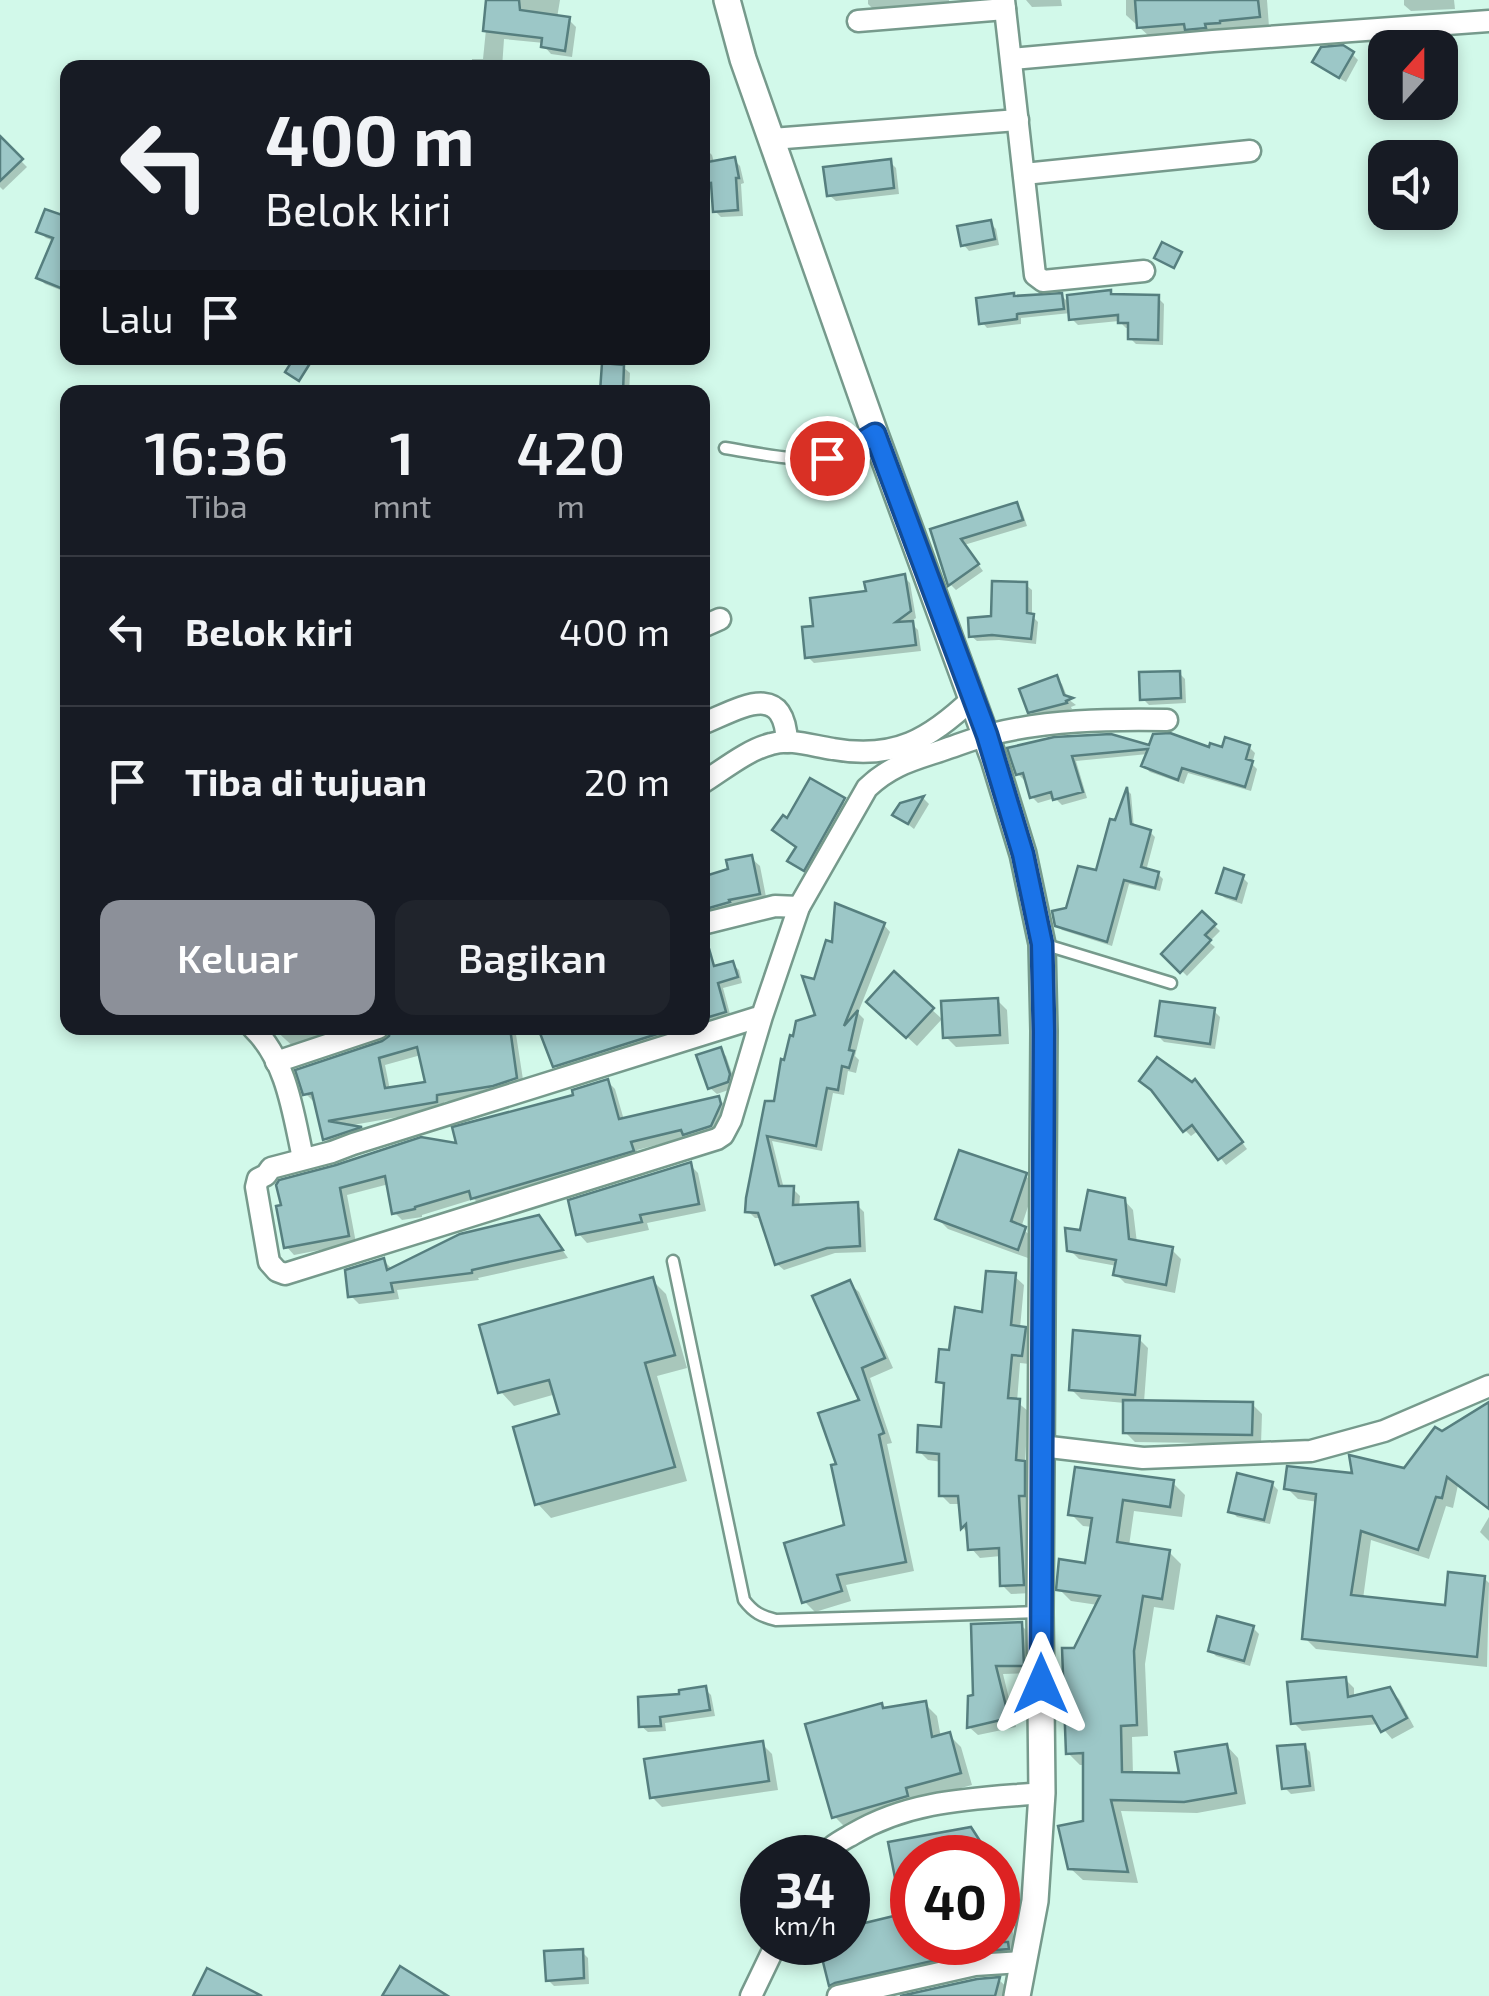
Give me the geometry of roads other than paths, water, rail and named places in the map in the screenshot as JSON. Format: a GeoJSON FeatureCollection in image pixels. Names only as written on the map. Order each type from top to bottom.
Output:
{"type":"FeatureCollection","features":[{"type":"Feature","properties":{"kind":"street"},"geometry":{"type":"LineString","coordinates":[[727,0],[743,60],[875,434],[987,735],[1023,854],[1042,944],[1042,1792],[1035,1900],[1016,1996]]}},
{"type":"Feature","properties":{"kind":"street"},"geometry":{"type":"LineString","coordinates":[[858,22],[1005,4],[1036,278],[1144,271]]}},
{"type":"Feature","properties":{"kind":"street"},"geometry":{"type":"LineString","coordinates":[[1012,59],[1489,21]]}},
{"type":"Feature","properties":{"kind":"street"},"geometry":{"type":"LineString","coordinates":[[772,139],[1018,120]]}},
{"type":"Feature","properties":{"kind":"street"},"geometry":{"type":"LineString","coordinates":[[1024,174],[1250,151]]}},
{"type":"Feature","properties":{"kind":"street"},"geometry":{"type":"LineString","coordinates":[[710,778],[762,747],[788,742],[884,752],[934,732],[973,698]]}},
{"type":"Feature","properties":{"kind":"street"},"geometry":{"type":"LineString","coordinates":[[710,721],[752,704],[768,703],[782,715],[788,742]]}},
{"type":"Feature","properties":{"kind":"street"},"geometry":{"type":"LineString","coordinates":[[701,1035],[271,1168],[258,1179],[256,1187],[269,1262],[285,1274],[717,1139],[728,1128],[799,907],[867,788],[879,776],[892,767],[987,735],[1036,725],[1167,720]]}},
{"type":"Feature","properties":{"kind":"street"},"geometry":{"type":"LineString","coordinates":[[710,922],[775,906],[799,907]]}},
{"type":"Feature","properties":{"kind":"street"},"geometry":{"type":"LineString","coordinates":[[710,1032],[762,1016]]}},
{"type":"Feature","properties":{"kind":"street"},"geometry":{"type":"LineString","coordinates":[[260,1035],[290,1094],[303,1158]]}},
{"type":"Feature","properties":{"kind":"street"},"geometry":{"type":"LineString","coordinates":[[276,1062],[357,1035]]}},
{"type":"Feature","properties":{"kind":"street"},"geometry":{"type":"LineString","coordinates":[[1041,1446],[1143,1458],[1311,1451],[1384,1430],[1489,1386]]}},
{"type":"Feature","properties":{"kind":"street"},"geometry":{"type":"LineString","coordinates":[[851,1835],[917,1806],[1042,1792]]}},
{"type":"Feature","properties":{"kind":"street"},"geometry":{"type":"LineString","coordinates":[[838,1996],[975,1965],[1023,1962]]}},
{"type":"Feature","properties":{"kind":"street"},"geometry":{"type":"LineString","coordinates":[[751,1996],[766,1965]]}},
{"type":"Feature","properties":{"kind":"lane"},"geometry":{"type":"LineString","coordinates":[[725,448],[827,458],[842,454],[875,434]]}},
{"type":"Feature","properties":{"kind":"lane"},"geometry":{"type":"LineString","coordinates":[[1042,944],[1170,984]]}},
{"type":"Feature","properties":{"kind":"lane"},"geometry":{"type":"LineString","coordinates":[[673,1260],[744,1600],[751,1610],[776,1620],[1040,1612]]}}]}
